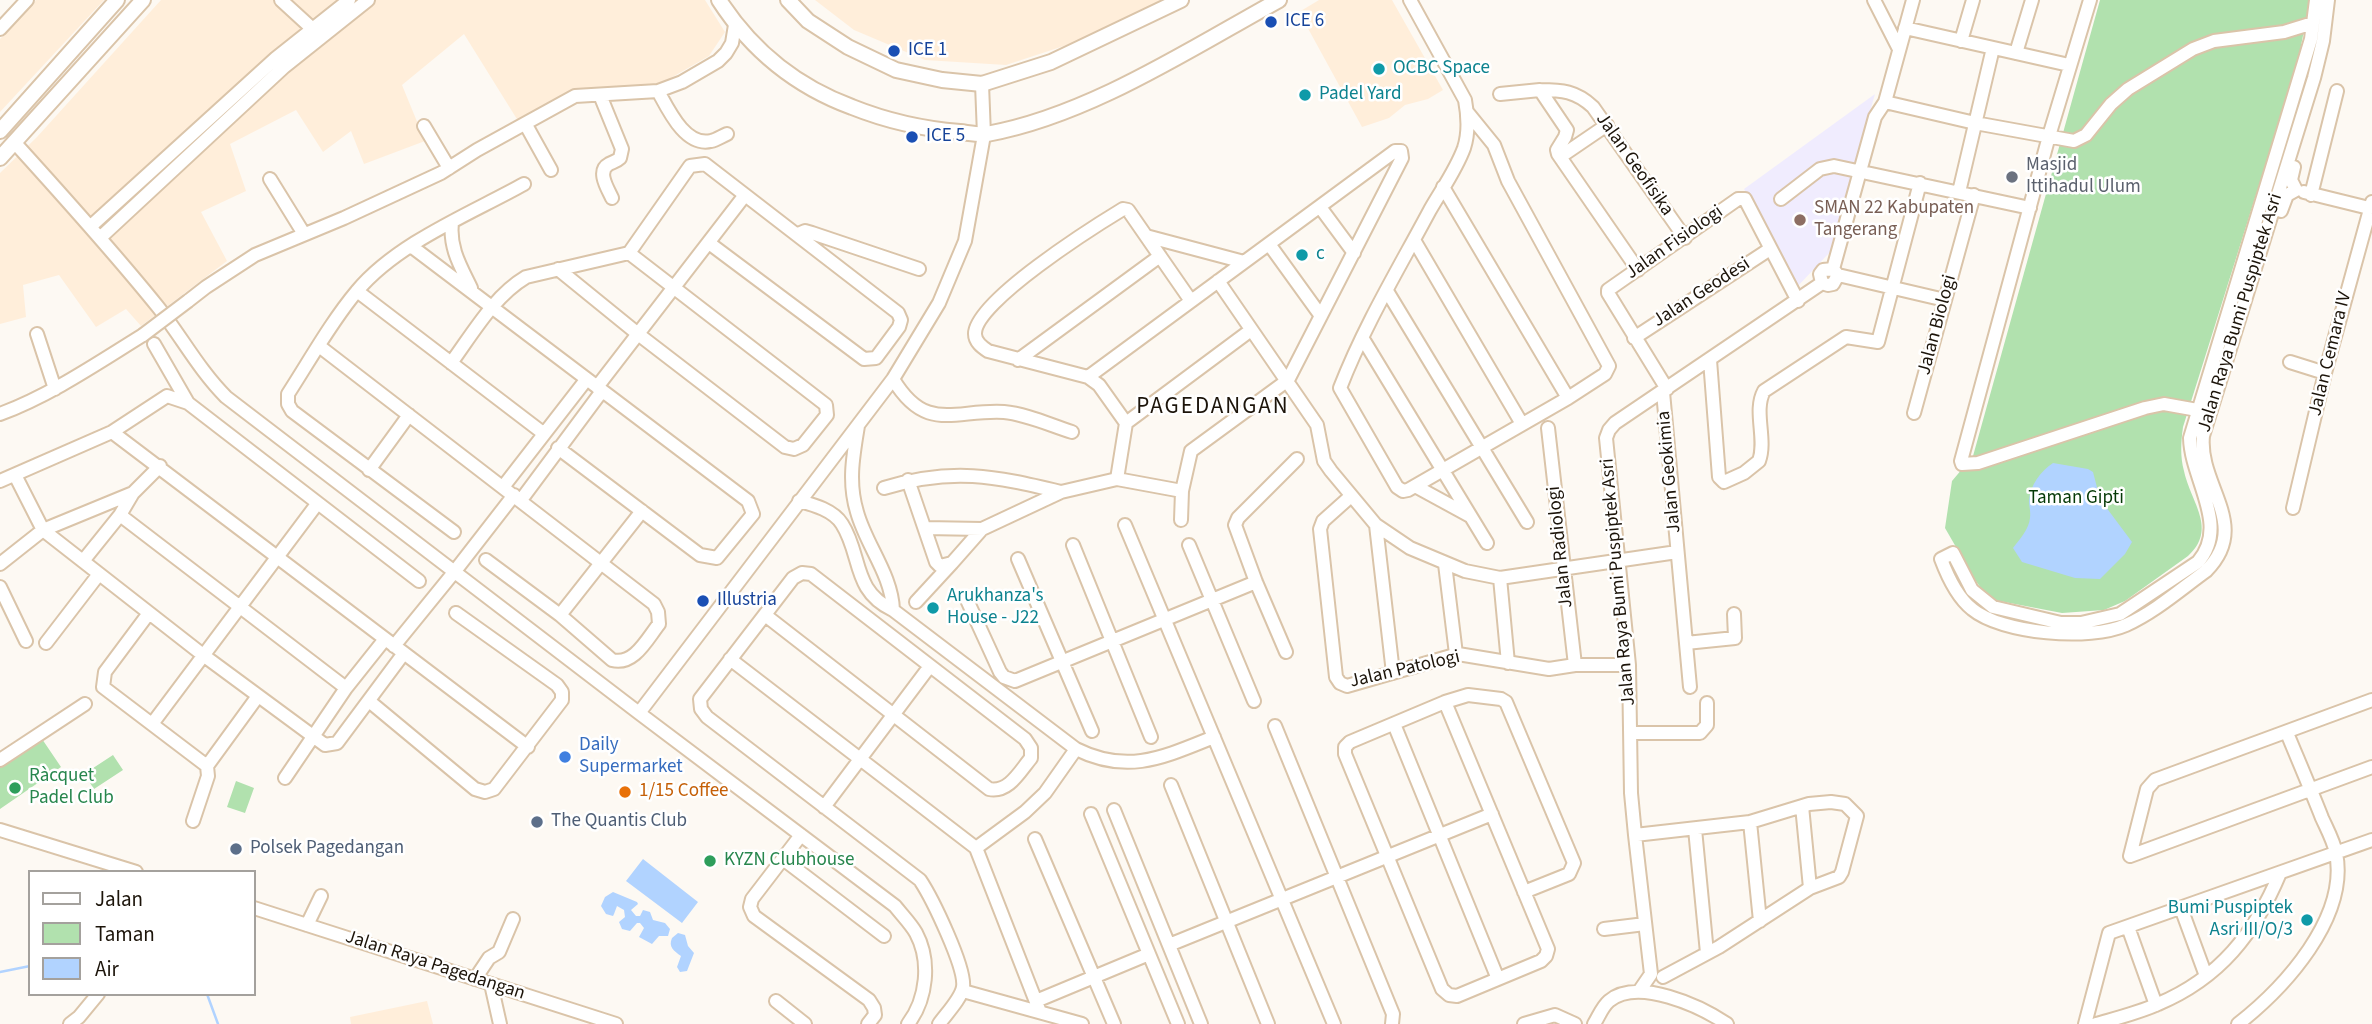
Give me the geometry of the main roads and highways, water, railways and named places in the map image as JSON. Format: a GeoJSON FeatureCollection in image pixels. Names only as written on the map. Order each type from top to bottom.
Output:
{"type":"FeatureCollection","features":[{"type":"Feature","properties":{"kind":"main road"},"geometry":{"type":"LineString","coordinates":[[0,131],[117,0]]}},
{"type":"Feature","properties":{"kind":"main road"},"geometry":{"type":"LineString","coordinates":[[0,158],[143,0]]}},
{"type":"Feature","properties":{"kind":"main road"},"geometry":{"type":"LineString","coordinates":[[719,0],[735,25],[768,59],[819,95],[882,119],[943,131],[984,135],[1054,115],[1112,92],[1279,0]]}},
{"type":"Feature","properties":{"kind":"main road"},"geometry":{"type":"LineString","coordinates":[[788,0],[808,22],[848,47],[897,70],[942,80],[982,84],[1051,62],[1181,0]]}},
{"type":"Feature","properties":{"kind":"water"},"geometry":{"type":"Polygon","coordinates":[[[2053,463],[2093,472],[2100,499],[2132,542],[2125,554],[2100,579],[2075,578],[2022,562],[2013,548],[2029,522],[2029,501],[2034,484],[2040,474],[2053,463]]]}},
{"type":"Feature","properties":{"kind":"water"},"geometry":{"type":"Polygon","coordinates":[[[643,859],[698,902],[682,923],[626,881],[643,859]]]}},
{"type":"Feature","properties":{"kind":"water"},"geometry":{"type":"Polygon","coordinates":[[[613,892],[637,902],[631,910],[636,916],[640,916],[643,910],[650,912],[653,920],[665,923],[670,929],[668,936],[659,936],[652,944],[639,937],[644,928],[640,923],[630,931],[622,929],[619,922],[625,917],[624,910],[617,906],[613,916],[606,914],[601,906],[605,897],[613,892]]]}},
{"type":"Feature","properties":{"kind":"water"},"geometry":{"type":"Polygon","coordinates":[[[678,933],[685,935],[688,946],[694,953],[687,971],[680,972],[677,967],[681,956],[671,946],[672,938],[678,933]]]}},
{"type":"Feature","properties":{"kind":"waterway"},"geometry":{"type":"LineString","coordinates":[[0,972],[28,966]]}},
{"type":"Feature","properties":{"kind":"waterway"},"geometry":{"type":"LineString","coordinates":[[208,996],[218,1024]]}},
{"type":"Feature","properties":{"kind":"place","name":"ICE 6"},"geometry":{"type":"Point","coordinates":[1271,22]}},
{"type":"Feature","properties":{"kind":"place","name":"ICE 1"},"geometry":{"type":"Point","coordinates":[894,51]}},
{"type":"Feature","properties":{"kind":"place","name":"OCBC Space"},"geometry":{"type":"Point","coordinates":[1379,69]}},
{"type":"Feature","properties":{"kind":"place","name":"Padel Yard"},"geometry":{"type":"Point","coordinates":[1305,95]}},
{"type":"Feature","properties":{"kind":"place","name":"ICE 5"},"geometry":{"type":"Point","coordinates":[912,137]}},
{"type":"Feature","properties":{"kind":"place","name":"Masjid Ittihadul Ulum"},"geometry":{"type":"Point","coordinates":[2012,177]}},
{"type":"Feature","properties":{"kind":"place","name":"SMAN 22 Kabupaten Tangerang"},"geometry":{"type":"Point","coordinates":[1800,220]}},
{"type":"Feature","properties":{"kind":"place","name":"c"},"geometry":{"type":"Point","coordinates":[1302,255]}},
{"type":"Feature","properties":{"kind":"place","name":"Illustria"},"geometry":{"type":"Point","coordinates":[703,601]}},
{"type":"Feature","properties":{"kind":"place","name":"Arukhanza's House - J22"},"geometry":{"type":"Point","coordinates":[933,608]}},
{"type":"Feature","properties":{"kind":"place","name":"Daily Supermarket"},"geometry":{"type":"Point","coordinates":[565,757]}},
{"type":"Feature","properties":{"kind":"place","name":"Ràcquet Padel Club"},"geometry":{"type":"Point","coordinates":[15,788]}},
{"type":"Feature","properties":{"kind":"place","name":"1/15 Coffee"},"geometry":{"type":"Point","coordinates":[625,792]}},
{"type":"Feature","properties":{"kind":"place","name":"The Quantis Club"},"geometry":{"type":"Point","coordinates":[537,822]}},
{"type":"Feature","properties":{"kind":"place","name":"Polsek Pagedangan"},"geometry":{"type":"Point","coordinates":[236,849]}},
{"type":"Feature","properties":{"kind":"place","name":"KYZN Clubhouse"},"geometry":{"type":"Point","coordinates":[710,861]}},
{"type":"Feature","properties":{"kind":"place","name":"Bumi Puspiptek Asri III/O/3"},"geometry":{"type":"Point","coordinates":[2307,920]}},
{"type":"Feature","properties":{"kind":"district","name":"PAGEDANGAN"},"geometry":{"type":"Point","coordinates":[1213,408]}},
{"type":"Feature","properties":{"kind":"park label","name":"Taman Gipti"},"geometry":{"type":"Point","coordinates":[2076,499]}}]}
